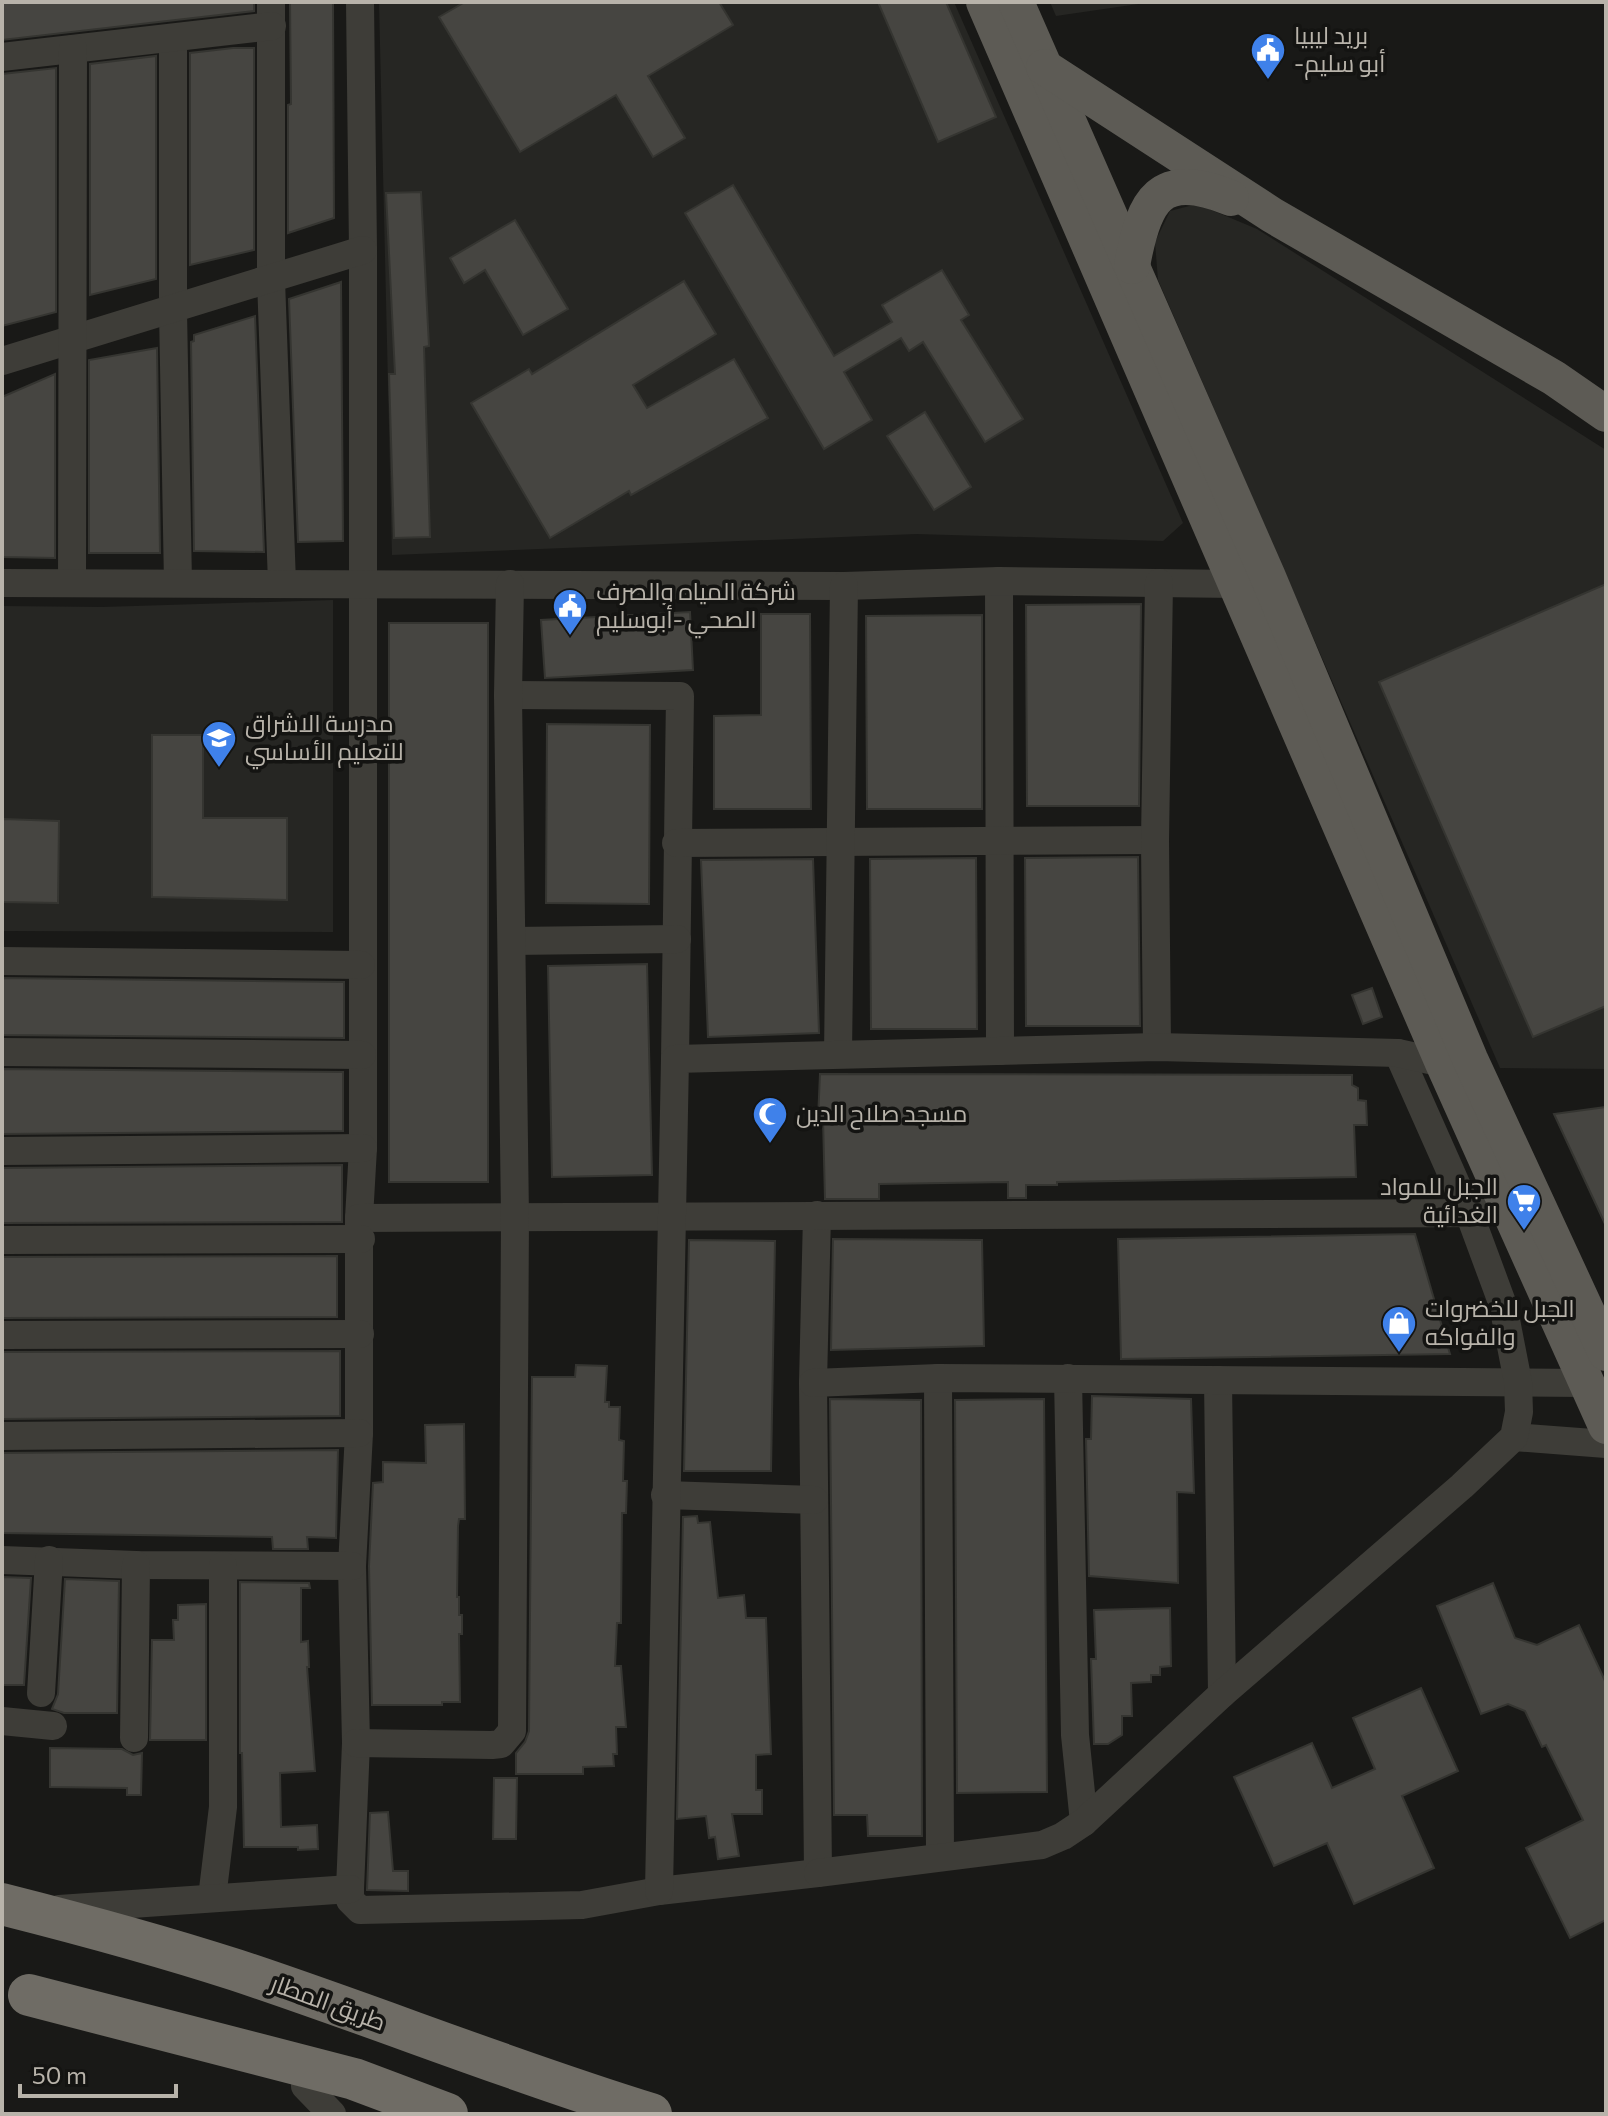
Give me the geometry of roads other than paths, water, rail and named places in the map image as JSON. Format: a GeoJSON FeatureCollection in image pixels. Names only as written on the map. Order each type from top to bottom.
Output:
{"type":"FeatureCollection","features":[{"type":"Feature","properties":{"kind":"highway","name":"طريق المطار"},"geometry":{"type":"LineString","coordinates":[[16,1908],[138,1939],[239,1971],[572,2090],[651,2114]]}},
{"type":"Feature","properties":{"kind":"highway"},"geometry":{"type":"LineString","coordinates":[[15,1991],[319,2100],[393,2114]]}},
{"type":"Feature","properties":{"kind":"highway"},"geometry":{"type":"LineString","coordinates":[[15,1991],[354,2079],[447,2114]]}},
{"type":"Feature","properties":{"kind":"highway"},"geometry":{"type":"LineString","coordinates":[[572,2090],[630,2114]]}},
{"type":"Feature","properties":{"kind":"main road"},"geometry":{"type":"LineString","coordinates":[[984,2],[1236,584],[1456,1061],[1606,1353]]}},
{"type":"Feature","properties":{"kind":"main road"},"geometry":{"type":"LineString","coordinates":[[1016,2],[1268,577],[1456,1061],[1509,1213],[1606,1426]]}},
{"type":"Feature","properties":{"kind":"main road"},"geometry":{"type":"LineString","coordinates":[[1044,67],[1272,215],[1554,378],[1606,414]]}},
{"type":"Feature","properties":{"kind":"main road"},"geometry":{"type":"LineString","coordinates":[[1132,266],[1139,228],[1147,209],[1161,194],[1177,186],[1204,187],[1272,215]]}},
{"type":"Feature","properties":{"kind":"street"},"geometry":{"type":"LineString","coordinates":[[360,2],[364,583],[363,1148],[359,1433],[352,1566],[356,1743],[350,1900],[360,1910],[582,1905],[659,1891],[1042,1845],[1084,1822],[1222,1694],[1462,1486],[1514,1437],[1519,1412],[1518,1382],[1503,1305],[1469,1213],[1398,1053]]}},
{"type":"Feature","properties":{"kind":"street"},"geometry":{"type":"LineString","coordinates":[[2,57],[173,38],[271,14],[271,280],[282,583]]}},
{"type":"Feature","properties":{"kind":"street"},"geometry":{"type":"LineString","coordinates":[[173,38],[173,311],[178,583]]}},
{"type":"Feature","properties":{"kind":"street"},"geometry":{"type":"LineString","coordinates":[[72,581],[73,49]]}},
{"type":"Feature","properties":{"kind":"street"},"geometry":{"type":"LineString","coordinates":[[2,361],[74,337],[173,311],[363,250]]}},
{"type":"Feature","properties":{"kind":"street"},"geometry":{"type":"LineString","coordinates":[[2,583],[844,586],[999,581],[1236,584]]}},
{"type":"Feature","properties":{"kind":"street"},"geometry":{"type":"LineString","coordinates":[[999,581],[1000,1051]]}},
{"type":"Feature","properties":{"kind":"street"},"geometry":{"type":"LineString","coordinates":[[1157,1047],[1155,840],[1159,583]]}},
{"type":"Feature","properties":{"kind":"street"},"geometry":{"type":"LineString","coordinates":[[356,1743],[492,1745],[501,1744],[512,1731],[515,1217],[508,695],[510,584]]}},
{"type":"Feature","properties":{"kind":"street"},"geometry":{"type":"LineString","coordinates":[[838,1054],[844,586]]}},
{"type":"Feature","properties":{"kind":"street"},"geometry":{"type":"LineString","coordinates":[[508,695],[680,696],[659,1891]]}},
{"type":"Feature","properties":{"kind":"street"},"geometry":{"type":"LineString","coordinates":[[676,843],[1155,840]]}},
{"type":"Feature","properties":{"kind":"street"},"geometry":{"type":"LineString","coordinates":[[512,941],[677,939]]}},
{"type":"Feature","properties":{"kind":"street"},"geometry":{"type":"LineString","coordinates":[[2,961],[361,965]]}},
{"type":"Feature","properties":{"kind":"street"},"geometry":{"type":"LineString","coordinates":[[675,1059],[1157,1047],[1398,1053],[1456,1061]]}},
{"type":"Feature","properties":{"kind":"street"},"geometry":{"type":"LineString","coordinates":[[2,1052],[362,1055]]}},
{"type":"Feature","properties":{"kind":"street"},"geometry":{"type":"LineString","coordinates":[[2,1151],[363,1148]]}},
{"type":"Feature","properties":{"kind":"street"},"geometry":{"type":"LineString","coordinates":[[2,1240],[360,1228],[515,1217],[1509,1213]]}},
{"type":"Feature","properties":{"kind":"street"},"geometry":{"type":"LineString","coordinates":[[817,1215],[813,1383],[818,1873]]}},
{"type":"Feature","properties":{"kind":"street"},"geometry":{"type":"LineString","coordinates":[[2,1335],[360,1334]]}},
{"type":"Feature","properties":{"kind":"street"},"geometry":{"type":"LineString","coordinates":[[813,1383],[938,1378],[1586,1383]]}},
{"type":"Feature","properties":{"kind":"street"},"geometry":{"type":"LineString","coordinates":[[938,1378],[940,1857]]}},
{"type":"Feature","properties":{"kind":"street"},"geometry":{"type":"LineString","coordinates":[[1068,1378],[1075,1735],[1084,1822]]}},
{"type":"Feature","properties":{"kind":"street"},"geometry":{"type":"LineString","coordinates":[[1218,1380],[1222,1694]]}},
{"type":"Feature","properties":{"kind":"street"},"geometry":{"type":"LineString","coordinates":[[2,1436],[359,1433]]}},
{"type":"Feature","properties":{"kind":"street"},"geometry":{"type":"LineString","coordinates":[[1514,1437],[1606,1444]]}},
{"type":"Feature","properties":{"kind":"street"},"geometry":{"type":"LineString","coordinates":[[665,1495],[814,1500]]}},
{"type":"Feature","properties":{"kind":"street"},"geometry":{"type":"LineString","coordinates":[[2,1560],[136,1565],[352,1566]]}},
{"type":"Feature","properties":{"kind":"street"},"geometry":{"type":"LineString","coordinates":[[41,1693],[49,1560]]}},
{"type":"Feature","properties":{"kind":"street"},"geometry":{"type":"LineString","coordinates":[[134,1738],[136,1565]]}},
{"type":"Feature","properties":{"kind":"street"},"geometry":{"type":"LineString","coordinates":[[212,1898],[223,1807],[223,1566]]}},
{"type":"Feature","properties":{"kind":"street"},"geometry":{"type":"LineString","coordinates":[[2,1721],[53,1726]]}},
{"type":"Feature","properties":{"kind":"street"},"geometry":{"type":"LineString","coordinates":[[16,1908],[350,1889]]}},
{"type":"Feature","properties":{"kind":"place","name":"بريد ليبيا -أبو سليم"},"geometry":{"type":"Point","coordinates":[1268,81]}},
{"type":"Feature","properties":{"kind":"place","name":"شركة المياه والصرف الصحي -أبوسليم"},"geometry":{"type":"Point","coordinates":[570,637]}},
{"type":"Feature","properties":{"kind":"place","name":"مدرسة الاشراق للتعليم الأساسي"},"geometry":{"type":"Point","coordinates":[219,769]}},
{"type":"Feature","properties":{"kind":"place","name":"مسجد صلاح الدين"},"geometry":{"type":"Point","coordinates":[770,1145]}},
{"type":"Feature","properties":{"kind":"place","name":"الجبل للمواد الغدائية"},"geometry":{"type":"Point","coordinates":[1524,1232]}},
{"type":"Feature","properties":{"kind":"place","name":"الجبل للخضروات والفواكه"},"geometry":{"type":"Point","coordinates":[1399,1354]}}]}
